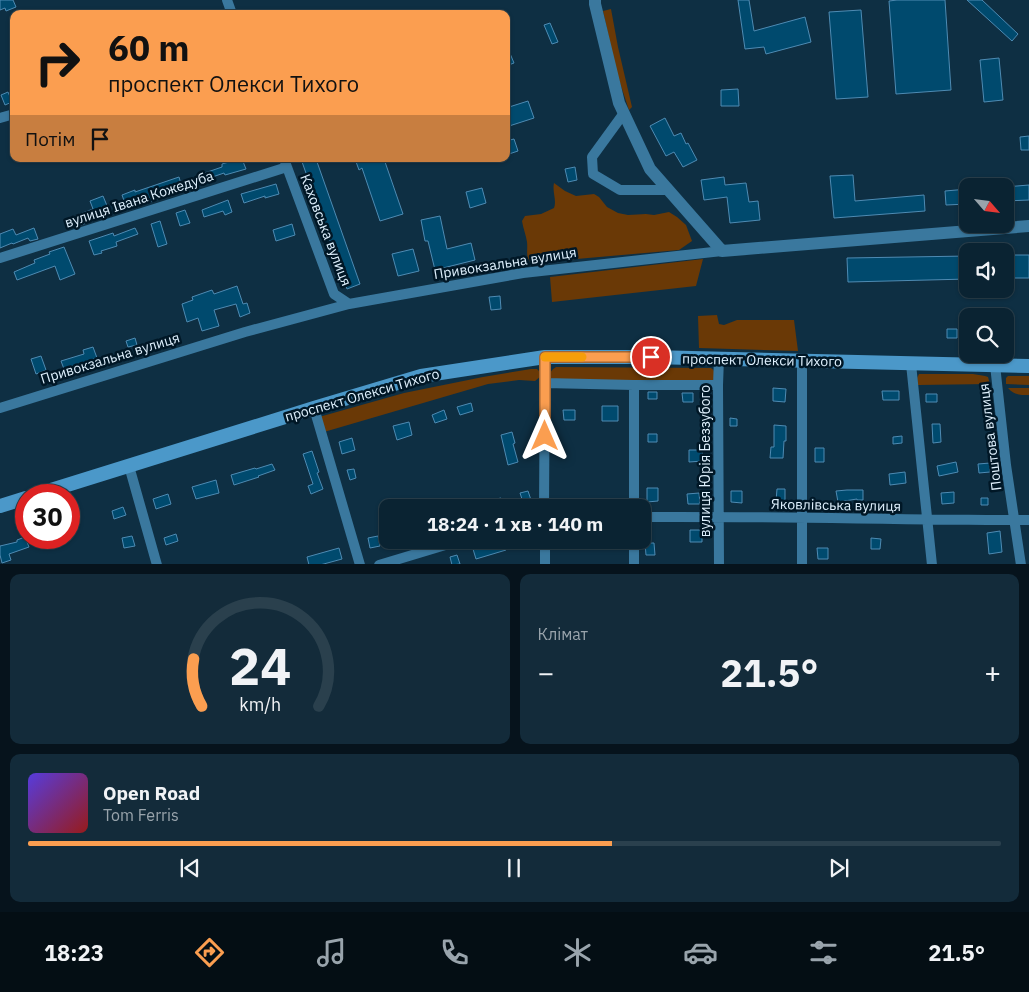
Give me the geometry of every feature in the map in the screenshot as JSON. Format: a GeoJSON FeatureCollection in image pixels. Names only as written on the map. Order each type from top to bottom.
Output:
{"type":"FeatureCollection","features":[{"type":"Feature","properties":{"kind":"main road","name":"проспект Олекси Тихого"},"geometry":{"type":"LineString","coordinates":[[71,484],[421,376],[545,357],[719,358],[1029,366]]}},
{"type":"Feature","properties":{"kind":"main road"},"geometry":{"type":"LineString","coordinates":[[0,506],[15,501]]}},
{"type":"Feature","properties":{"kind":"street"},"geometry":{"type":"LineString","coordinates":[[594,0],[619,103],[650,169],[722,251]]}},
{"type":"Feature","properties":{"kind":"street"},"geometry":{"type":"LineString","coordinates":[[624,113],[592,156],[593,174],[620,190],[669,190]]}},
{"type":"Feature","properties":{"kind":"street","name":"вулиця Івана Кожедуба"},"geometry":{"type":"LineString","coordinates":[[0,258],[285,163]]}},
{"type":"Feature","properties":{"kind":"street","name":"Каховська вулиця"},"geometry":{"type":"LineString","coordinates":[[285,163],[334,294],[349,304]]}},
{"type":"Feature","properties":{"kind":"street","name":"Привокзальна вулиця"},"geometry":{"type":"LineString","coordinates":[[0,408],[245,332],[349,304],[523,273],[722,251],[1029,226]]}},
{"type":"Feature","properties":{"kind":"street"},"geometry":{"type":"LineString","coordinates":[[544,499],[545,357]]}},
{"type":"Feature","properties":{"kind":"street","name":"вулиця Юрія Беззубого"},"geometry":{"type":"LineString","coordinates":[[719,358],[719,564]]}},
{"type":"Feature","properties":{"kind":"street"},"geometry":{"type":"LineString","coordinates":[[802,361],[802,564]]}},
{"type":"Feature","properties":{"kind":"street"},"geometry":{"type":"LineString","coordinates":[[911,364],[932,564]]}},
{"type":"Feature","properties":{"kind":"street","name":"Поштова вулиця"},"geometry":{"type":"LineString","coordinates":[[995,365],[1006,465],[1021,564]]}},
{"type":"Feature","properties":{"kind":"street"},"geometry":{"type":"LineString","coordinates":[[545,383],[718,385]]}},
{"type":"Feature","properties":{"kind":"street"},"geometry":{"type":"LineString","coordinates":[[634,384],[634,499]]}},
{"type":"Feature","properties":{"kind":"street"},"geometry":{"type":"LineString","coordinates":[[314,408],[360,564]]}},
{"type":"Feature","properties":{"kind":"street"},"geometry":{"type":"LineString","coordinates":[[129,466],[157,564]]}},
{"type":"Feature","properties":{"kind":"street","name":"Яковлівська вулиця"},"geometry":{"type":"LineString","coordinates":[[651,517],[1029,520]]}},
{"type":"Feature","properties":{"kind":"street"},"geometry":{"type":"LineString","coordinates":[[379,564],[431,549]]}},
{"type":"Feature","properties":{"kind":"street"},"geometry":{"type":"LineString","coordinates":[[545,549],[545,564]]}},
{"type":"Feature","properties":{"kind":"street"},"geometry":{"type":"LineString","coordinates":[[634,549],[634,564]]}},
{"type":"Feature","properties":{"kind":"shaded area"},"geometry":{"type":"Polygon","coordinates":[[[611,9],[632,107],[629,110],[617,74],[603,11],[611,9]]]}},
{"type":"Feature","properties":{"kind":"shaded area"},"geometry":{"type":"Polygon","coordinates":[[[554,183],[576,196],[594,194],[607,207],[618,213],[654,215],[669,212],[686,225],[692,241],[679,250],[531,263],[527,256],[527,242],[522,221],[525,216],[541,214],[554,208],[554,183]]]}},
{"type":"Feature","properties":{"kind":"shaded area"},"geometry":{"type":"Polygon","coordinates":[[[703,259],[696,286],[552,302],[550,277],[703,259]]]}},
{"type":"Feature","properties":{"kind":"shaded area"},"geometry":{"type":"Polygon","coordinates":[[[717,315],[719,324],[724,325],[737,320],[794,320],[798,351],[699,348],[698,316],[717,315]]]}},
{"type":"Feature","properties":{"kind":"shaded area"},"geometry":{"type":"Polygon","coordinates":[[[556,367],[711,368],[715,375],[713,381],[710,382],[551,379],[550,372],[556,367]]]}},
{"type":"Feature","properties":{"kind":"shaded area"},"geometry":{"type":"Polygon","coordinates":[[[537,369],[540,372],[541,376],[535,381],[519,380],[488,384],[324,432],[319,417],[404,393],[537,369]]]}},
{"type":"Feature","properties":{"kind":"shaded area"},"geometry":{"type":"Polygon","coordinates":[[[919,374],[973,374],[988,377],[990,384],[918,385],[917,378],[919,374]]]}},
{"type":"Feature","properties":{"kind":"shaded area"},"geometry":{"type":"Polygon","coordinates":[[[1008,376],[1029,376],[1029,385],[1006,384],[1008,376]]]}},
{"type":"Feature","properties":{"kind":"shaded area"},"geometry":{"type":"Polygon","coordinates":[[[1008,388],[1029,388],[1029,395],[1017,394],[1008,388]]]}},
{"type":"Feature","properties":{"kind":"building"},"geometry":{"type":"Polygon","coordinates":[[[0,0],[13,0],[16,7],[6,11],[5,8],[0,10],[0,0]]]}},
{"type":"Feature","properties":{"kind":"building"},"geometry":{"type":"Polygon","coordinates":[[[738,0],[749,0],[754,31],[805,17],[811,42],[766,54],[764,47],[745,49],[738,0]]]}},
{"type":"Feature","properties":{"kind":"building"},"geometry":{"type":"Polygon","coordinates":[[[945,0],[951,90],[896,94],[889,1],[945,0]]]}},
{"type":"Feature","properties":{"kind":"building"},"geometry":{"type":"Polygon","coordinates":[[[967,0],[982,0],[1018,34],[1012,41],[967,0]]]}},
{"type":"Feature","properties":{"kind":"building"},"geometry":{"type":"Polygon","coordinates":[[[861,10],[868,97],[836,99],[829,12],[861,10]]]}},
{"type":"Feature","properties":{"kind":"building"},"geometry":{"type":"Polygon","coordinates":[[[550,23],[558,42],[552,44],[544,25],[550,23]]]}},
{"type":"Feature","properties":{"kind":"building"},"geometry":{"type":"Polygon","coordinates":[[[510,54],[514,63],[510,64],[510,54]]]}},
{"type":"Feature","properties":{"kind":"building"},"geometry":{"type":"Polygon","coordinates":[[[999,58],[1003,100],[984,102],[980,60],[999,58]]]}},
{"type":"Feature","properties":{"kind":"building"},"geometry":{"type":"Polygon","coordinates":[[[738,89],[739,106],[721,106],[721,90],[738,89]]]}},
{"type":"Feature","properties":{"kind":"building"},"geometry":{"type":"Polygon","coordinates":[[[8,92],[10,103],[5,105],[1,95],[8,92]]]}},
{"type":"Feature","properties":{"kind":"building"},"geometry":{"type":"Polygon","coordinates":[[[528,101],[534,118],[510,126],[510,107],[528,101]]]}},
{"type":"Feature","properties":{"kind":"building"},"geometry":{"type":"Polygon","coordinates":[[[665,118],[674,136],[681,133],[697,160],[683,167],[674,152],[666,156],[650,126],[665,118]]]}},
{"type":"Feature","properties":{"kind":"building"},"geometry":{"type":"Polygon","coordinates":[[[1029,136],[1029,150],[1021,150],[1020,137],[1029,136]]]}},
{"type":"Feature","properties":{"kind":"building"},"geometry":{"type":"Polygon","coordinates":[[[514,139],[518,151],[510,154],[510,140],[514,139]]]}},
{"type":"Feature","properties":{"kind":"building"},"geometry":{"type":"Polygon","coordinates":[[[243,162],[246,169],[225,175],[224,173],[198,182],[196,176],[222,167],[222,164],[243,162]]]}},
{"type":"Feature","properties":{"kind":"building"},"geometry":{"type":"Polygon","coordinates":[[[302,162],[317,162],[360,284],[347,289],[302,162]]]}},
{"type":"Feature","properties":{"kind":"building"},"geometry":{"type":"Polygon","coordinates":[[[356,162],[385,162],[403,214],[380,221],[362,168],[359,170],[356,162]]]}},
{"type":"Feature","properties":{"kind":"building"},"geometry":{"type":"Polygon","coordinates":[[[575,167],[577,180],[568,182],[565,169],[575,167]]]}},
{"type":"Feature","properties":{"kind":"building"},"geometry":{"type":"Polygon","coordinates":[[[853,175],[855,201],[924,195],[925,211],[834,218],[830,176],[853,175]]]}},
{"type":"Feature","properties":{"kind":"building"},"geometry":{"type":"Polygon","coordinates":[[[179,177],[183,191],[127,209],[122,195],[179,177]]]}},
{"type":"Feature","properties":{"kind":"building"},"geometry":{"type":"Polygon","coordinates":[[[724,177],[725,185],[746,183],[749,202],[758,201],[760,220],[730,223],[727,197],[704,200],[701,180],[724,177]]]}},
{"type":"Feature","properties":{"kind":"building"},"geometry":{"type":"Polygon","coordinates":[[[276,184],[279,194],[265,198],[265,196],[244,203],[241,194],[276,184]]]}},
{"type":"Feature","properties":{"kind":"building"},"geometry":{"type":"Polygon","coordinates":[[[1029,185],[1029,200],[1014,201],[1014,186],[1029,185]]]}},
{"type":"Feature","properties":{"kind":"building"},"geometry":{"type":"Polygon","coordinates":[[[482,188],[486,203],[470,208],[466,192],[482,188]]]}},
{"type":"Feature","properties":{"kind":"building"},"geometry":{"type":"Polygon","coordinates":[[[959,190],[959,204],[946,205],[945,191],[959,190]]]}},
{"type":"Feature","properties":{"kind":"building"},"geometry":{"type":"Polygon","coordinates":[[[103,196],[110,213],[79,226],[75,216],[93,209],[90,201],[103,196]]]}},
{"type":"Feature","properties":{"kind":"building"},"geometry":{"type":"Polygon","coordinates":[[[228,200],[232,212],[225,215],[223,211],[204,217],[202,210],[228,200]]]}},
{"type":"Feature","properties":{"kind":"building"},"geometry":{"type":"Polygon","coordinates":[[[185,210],[190,223],[180,226],[176,213],[185,210]]]}},
{"type":"Feature","properties":{"kind":"building"},"geometry":{"type":"Polygon","coordinates":[[[440,216],[447,249],[471,243],[475,260],[435,270],[428,241],[425,241],[421,220],[440,216]]]}},
{"type":"Feature","properties":{"kind":"building"},"geometry":{"type":"Polygon","coordinates":[[[160,221],[167,244],[158,247],[151,224],[160,221]]]}},
{"type":"Feature","properties":{"kind":"building"},"geometry":{"type":"Polygon","coordinates":[[[292,224],[295,235],[276,241],[273,230],[292,224]]]}},
{"type":"Feature","properties":{"kind":"building"},"geometry":{"type":"Polygon","coordinates":[[[34,228],[38,239],[30,241],[28,238],[0,248],[0,234],[13,229],[16,235],[34,228]]]}},
{"type":"Feature","properties":{"kind":"building"},"geometry":{"type":"Polygon","coordinates":[[[135,228],[138,234],[116,242],[117,246],[94,255],[89,241],[113,233],[114,236],[135,228]]]}},
{"type":"Feature","properties":{"kind":"building"},"geometry":{"type":"Polygon","coordinates":[[[64,247],[75,274],[60,280],[55,266],[17,280],[14,272],[35,263],[34,260],[50,254],[49,252],[64,247]]]}},
{"type":"Feature","properties":{"kind":"building"},"geometry":{"type":"Polygon","coordinates":[[[413,249],[419,271],[398,276],[392,254],[413,249]]]}},
{"type":"Feature","properties":{"kind":"building"},"geometry":{"type":"Polygon","coordinates":[[[1014,255],[1029,255],[1029,278],[1014,278],[1014,255]]]}},
{"type":"Feature","properties":{"kind":"building"},"geometry":{"type":"Polygon","coordinates":[[[959,256],[959,279],[848,282],[847,258],[959,256]]]}},
{"type":"Feature","properties":{"kind":"building"},"geometry":{"type":"Polygon","coordinates":[[[237,286],[243,304],[247,303],[250,313],[240,317],[236,304],[214,310],[219,326],[202,331],[198,318],[187,322],[182,304],[193,300],[192,297],[212,290],[214,294],[237,286]]]}},
{"type":"Feature","properties":{"kind":"building"},"geometry":{"type":"Polygon","coordinates":[[[500,296],[501,309],[491,310],[489,297],[500,296]]]}},
{"type":"Feature","properties":{"kind":"building"},"geometry":{"type":"Polygon","coordinates":[[[947,329],[957,329],[957,338],[947,338],[947,329]]]}},
{"type":"Feature","properties":{"kind":"building"},"geometry":{"type":"Polygon","coordinates":[[[135,338],[137,345],[128,347],[126,341],[135,338]]]}},
{"type":"Feature","properties":{"kind":"building"},"geometry":{"type":"Polygon","coordinates":[[[93,347],[97,358],[64,369],[61,361],[84,354],[83,350],[93,347]]]}},
{"type":"Feature","properties":{"kind":"building"},"geometry":{"type":"Polygon","coordinates":[[[41,356],[46,370],[36,374],[31,359],[41,356]]]}},
{"type":"Feature","properties":{"kind":"building"},"geometry":{"type":"Polygon","coordinates":[[[773,388],[786,389],[785,402],[773,401],[773,388]]]}},
{"type":"Feature","properties":{"kind":"building"},"geometry":{"type":"Polygon","coordinates":[[[882,391],[899,391],[899,400],[883,400],[882,391]]]}},
{"type":"Feature","properties":{"kind":"building"},"geometry":{"type":"Polygon","coordinates":[[[648,392],[657,392],[657,399],[648,399],[648,392]]]}},
{"type":"Feature","properties":{"kind":"building"},"geometry":{"type":"Polygon","coordinates":[[[682,393],[693,393],[693,402],[683,402],[682,393]]]}},
{"type":"Feature","properties":{"kind":"building"},"geometry":{"type":"Polygon","coordinates":[[[926,394],[937,394],[937,402],[926,402],[926,394]]]}},
{"type":"Feature","properties":{"kind":"building"},"geometry":{"type":"Polygon","coordinates":[[[471,403],[473,411],[460,415],[457,407],[471,403]]]}},
{"type":"Feature","properties":{"kind":"building"},"geometry":{"type":"Polygon","coordinates":[[[602,406],[618,406],[618,421],[602,421],[602,406]]]}},
{"type":"Feature","properties":{"kind":"building"},"geometry":{"type":"Polygon","coordinates":[[[444,410],[447,419],[435,423],[432,415],[444,410]]]}},
{"type":"Feature","properties":{"kind":"building"},"geometry":{"type":"Polygon","coordinates":[[[563,410],[575,410],[575,420],[564,420],[563,410]]]}},
{"type":"Feature","properties":{"kind":"building"},"geometry":{"type":"Polygon","coordinates":[[[730,418],[737,419],[737,426],[730,426],[730,418]]]}},
{"type":"Feature","properties":{"kind":"building"},"geometry":{"type":"Polygon","coordinates":[[[409,422],[412,435],[397,440],[393,426],[409,422]]]}},
{"type":"Feature","properties":{"kind":"building"},"geometry":{"type":"Polygon","coordinates":[[[932,424],[940,424],[941,442],[933,443],[932,424]]]}},
{"type":"Feature","properties":{"kind":"building"},"geometry":{"type":"Polygon","coordinates":[[[774,425],[786,426],[783,458],[770,458],[771,447],[774,447],[774,425]]]}},
{"type":"Feature","properties":{"kind":"building"},"geometry":{"type":"Polygon","coordinates":[[[512,432],[518,462],[508,465],[501,435],[512,432]]]}},
{"type":"Feature","properties":{"kind":"building"},"geometry":{"type":"Polygon","coordinates":[[[648,434],[657,434],[657,442],[648,442],[648,434]]]}},
{"type":"Feature","properties":{"kind":"building"},"geometry":{"type":"Polygon","coordinates":[[[902,436],[902,443],[893,444],[893,437],[902,436]]]}},
{"type":"Feature","properties":{"kind":"building"},"geometry":{"type":"Polygon","coordinates":[[[352,438],[355,450],[342,454],[339,442],[352,438]]]}},
{"type":"Feature","properties":{"kind":"building"},"geometry":{"type":"Polygon","coordinates":[[[815,448],[824,448],[824,462],[815,462],[815,448]]]}},
{"type":"Feature","properties":{"kind":"building"},"geometry":{"type":"Polygon","coordinates":[[[689,450],[702,450],[703,461],[689,462],[689,450]]]}},
{"type":"Feature","properties":{"kind":"building"},"geometry":{"type":"Polygon","coordinates":[[[312,451],[323,489],[311,494],[308,486],[313,484],[303,454],[312,451]]]}},
{"type":"Feature","properties":{"kind":"building"},"geometry":{"type":"Polygon","coordinates":[[[956,462],[958,472],[939,476],[937,466],[956,462]]]}},
{"type":"Feature","properties":{"kind":"building"},"geometry":{"type":"Polygon","coordinates":[[[990,463],[990,472],[979,473],[978,464],[990,463]]]}},
{"type":"Feature","properties":{"kind":"building"},"geometry":{"type":"Polygon","coordinates":[[[272,464],[275,470],[234,485],[231,475],[272,464]]]}},
{"type":"Feature","properties":{"kind":"building"},"geometry":{"type":"Polygon","coordinates":[[[354,469],[356,478],[350,480],[347,470],[354,469]]]}},
{"type":"Feature","properties":{"kind":"building"},"geometry":{"type":"Polygon","coordinates":[[[905,472],[906,483],[890,485],[889,474],[905,472]]]}},
{"type":"Feature","properties":{"kind":"building"},"geometry":{"type":"Polygon","coordinates":[[[216,480],[219,493],[196,499],[192,487],[216,480]]]}},
{"type":"Feature","properties":{"kind":"building"},"geometry":{"type":"Polygon","coordinates":[[[647,488],[658,488],[658,501],[651,502],[651,499],[647,499],[647,488]]]}},
{"type":"Feature","properties":{"kind":"building"},"geometry":{"type":"Polygon","coordinates":[[[777,489],[785,489],[785,501],[776,501],[777,489]]]}},
{"type":"Feature","properties":{"kind":"building"},"geometry":{"type":"Polygon","coordinates":[[[863,490],[863,500],[838,502],[836,491],[863,490]]]}},
{"type":"Feature","properties":{"kind":"building"},"geometry":{"type":"Polygon","coordinates":[[[528,491],[531,499],[522,499],[520,493],[528,491]]]}},
{"type":"Feature","properties":{"kind":"building"},"geometry":{"type":"Polygon","coordinates":[[[731,491],[742,491],[742,503],[731,502],[731,491]]]}},
{"type":"Feature","properties":{"kind":"building"},"geometry":{"type":"Polygon","coordinates":[[[954,492],[954,503],[942,504],[941,493],[954,492]]]}},
{"type":"Feature","properties":{"kind":"building"},"geometry":{"type":"Polygon","coordinates":[[[699,493],[700,504],[688,504],[687,494],[699,493]]]}},
{"type":"Feature","properties":{"kind":"building"},"geometry":{"type":"Polygon","coordinates":[[[168,494],[171,504],[156,509],[153,499],[168,494]]]}},
{"type":"Feature","properties":{"kind":"building"},"geometry":{"type":"Polygon","coordinates":[[[981,498],[988,498],[988,505],[981,505],[981,498]]]}},
{"type":"Feature","properties":{"kind":"building"},"geometry":{"type":"Polygon","coordinates":[[[123,507],[126,515],[114,519],[112,511],[123,507]]]}},
{"type":"Feature","properties":{"kind":"building"},"geometry":{"type":"Polygon","coordinates":[[[690,530],[702,530],[702,542],[690,542],[690,530]]]}},
{"type":"Feature","properties":{"kind":"building"},"geometry":{"type":"Polygon","coordinates":[[[1000,531],[1002,552],[989,554],[987,533],[1000,531]]]}},
{"type":"Feature","properties":{"kind":"building"},"geometry":{"type":"Polygon","coordinates":[[[176,534],[178,541],[166,545],[164,538],[176,534]]]}},
{"type":"Feature","properties":{"kind":"building"},"geometry":{"type":"Polygon","coordinates":[[[132,536],[135,546],[124,548],[122,538],[132,536]]]}},
{"type":"Feature","properties":{"kind":"building"},"geometry":{"type":"Polygon","coordinates":[[[378,536],[379,546],[370,548],[368,538],[378,536]]]}},
{"type":"Feature","properties":{"kind":"building"},"geometry":{"type":"Polygon","coordinates":[[[871,538],[881,539],[880,549],[871,549],[871,538]]]}},
{"type":"Feature","properties":{"kind":"building"},"geometry":{"type":"Polygon","coordinates":[[[15,542],[15,549],[23,549],[9,554],[11,560],[2,563],[0,546],[15,542]]]}},
{"type":"Feature","properties":{"kind":"building"},"geometry":{"type":"Polygon","coordinates":[[[651,543],[654,543],[655,555],[646,555],[646,549],[651,549],[651,543]]]}},
{"type":"Feature","properties":{"kind":"building"},"geometry":{"type":"Polygon","coordinates":[[[339,548],[342,559],[324,564],[309,564],[307,557],[339,548]]]}},
{"type":"Feature","properties":{"kind":"building"},"geometry":{"type":"Polygon","coordinates":[[[817,548],[828,548],[828,559],[818,559],[817,548]]]}},
{"type":"Feature","properties":{"kind":"building"},"geometry":{"type":"Polygon","coordinates":[[[473,549],[506,549],[506,550],[476,559],[473,549]]]}},
{"type":"Feature","properties":{"kind":"building"},"geometry":{"type":"Polygon","coordinates":[[[457,555],[460,564],[452,564],[450,557],[457,555]]]}},
{"type":"Feature","properties":{"kind":"slow traffic"},"geometry":{"type":"LineString","coordinates":[[545,357],[582,357]]}},
{"type":"Feature","properties":{"kind":"route"},"geometry":{"type":"LineString","coordinates":[[545,436],[545,357],[651,357]]}}]}
